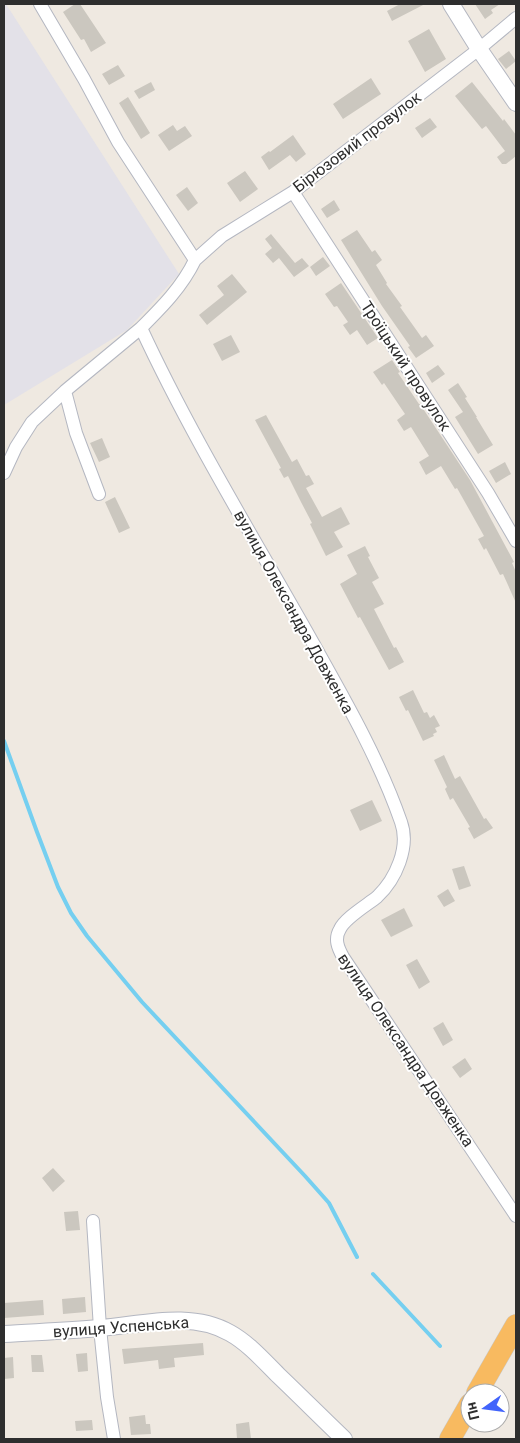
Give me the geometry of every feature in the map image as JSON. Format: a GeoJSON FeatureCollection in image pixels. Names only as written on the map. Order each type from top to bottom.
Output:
{"type":"FeatureCollection","features":[{"type":"Feature","properties":{"kind":"highway"},"geometry":{"type":"LineString","coordinates":[[482,1383],[516,1325]]}},
{"type":"Feature","properties":{"kind":"highway"},"geometry":{"type":"LineString","coordinates":[[450,1439],[460,1422]]}},
{"type":"Feature","properties":{"kind":"street"},"geometry":{"type":"LineString","coordinates":[[4,473],[16,447],[32,422],[65,391],[141,328],[177,290],[195,260],[118,142],[84,78],[40,4]]}},
{"type":"Feature","properties":{"kind":"street"},"geometry":{"type":"LineString","coordinates":[[451,4],[516,103]]}},
{"type":"Feature","properties":{"kind":"street","name":"Бірюзовий провулок"},"geometry":{"type":"LineString","coordinates":[[195,260],[222,236],[293,192],[479,49],[516,18]]}},
{"type":"Feature","properties":{"kind":"street","name":"Троїцький провулок"},"geometry":{"type":"LineString","coordinates":[[293,192],[488,493],[516,541]]}},
{"type":"Feature","properties":{"kind":"street","name":"вулиця Олександра Довженка"},"geometry":{"type":"LineString","coordinates":[[141,328],[194,433],[343,697],[383,777],[402,824],[403,850],[396,869],[388,884],[378,895],[340,928],[337,937],[338,948],[516,1216]]}},
{"type":"Feature","properties":{"kind":"street"},"geometry":{"type":"LineString","coordinates":[[65,391],[76,433],[99,494]]}},
{"type":"Feature","properties":{"kind":"street"},"geometry":{"type":"LineString","coordinates":[[93,1222],[100,1328],[107,1397],[114,1439]]}},
{"type":"Feature","properties":{"kind":"street","name":"вулиця Успенська"},"geometry":{"type":"LineString","coordinates":[[4,1334],[100,1328],[182,1320],[214,1325],[235,1336],[258,1355],[344,1439]]}},
{"type":"Feature","properties":{"kind":"shaded area"},"geometry":{"type":"Polygon","coordinates":[[[4,4],[6,4],[179,274],[127,330],[4,405],[4,4]]]}},
{"type":"Feature","properties":{"kind":"building"},"geometry":{"type":"Polygon","coordinates":[[[75,4],[80,4],[106,43],[91,52],[84,39],[81,40],[63,12],[75,4]]]}},
{"type":"Feature","properties":{"kind":"building"},"geometry":{"type":"Polygon","coordinates":[[[400,4],[425,4],[392,21],[387,11],[400,4]]]}},
{"type":"Feature","properties":{"kind":"building"},"geometry":{"type":"Polygon","coordinates":[[[475,4],[500,4],[491,10],[493,13],[485,19],[475,4]]]}},
{"type":"Feature","properties":{"kind":"building"},"geometry":{"type":"Polygon","coordinates":[[[429,29],[446,59],[425,72],[408,41],[429,29]]]}},
{"type":"Feature","properties":{"kind":"building"},"geometry":{"type":"Polygon","coordinates":[[[509,51],[516,61],[506,69],[498,59],[509,51]]]}},
{"type":"Feature","properties":{"kind":"building"},"geometry":{"type":"Polygon","coordinates":[[[118,65],[125,76],[109,85],[102,74],[118,65]]]}},
{"type":"Feature","properties":{"kind":"building"},"geometry":{"type":"Polygon","coordinates":[[[371,78],[381,94],[343,119],[333,104],[371,78]]]}},
{"type":"Feature","properties":{"kind":"building"},"geometry":{"type":"Polygon","coordinates":[[[151,82],[155,90],[139,99],[134,91],[151,82]]]}},
{"type":"Feature","properties":{"kind":"building"},"geometry":{"type":"Polygon","coordinates":[[[472,82],[516,135],[516,156],[506,164],[502,164],[497,157],[505,151],[486,126],[482,129],[455,96],[472,82]]]}},
{"type":"Feature","properties":{"kind":"building"},"geometry":{"type":"Polygon","coordinates":[[[128,97],[150,133],[141,139],[119,103],[128,97]]]}},
{"type":"Feature","properties":{"kind":"building"},"geometry":{"type":"Polygon","coordinates":[[[430,118],[437,127],[422,138],[415,128],[430,118]]]}},
{"type":"Feature","properties":{"kind":"building"},"geometry":{"type":"Polygon","coordinates":[[[173,125],[177,131],[185,126],[192,136],[169,151],[158,135],[173,125]]]}},
{"type":"Feature","properties":{"kind":"building"},"geometry":{"type":"Polygon","coordinates":[[[293,135],[306,154],[296,162],[290,155],[269,170],[261,157],[293,135]]]}},
{"type":"Feature","properties":{"kind":"building"},"geometry":{"type":"Polygon","coordinates":[[[245,171],[258,189],[240,202],[227,183],[245,171]]]}},
{"type":"Feature","properties":{"kind":"building"},"geometry":{"type":"Polygon","coordinates":[[[187,187],[198,203],[188,211],[176,195],[187,187]]]}},
{"type":"Feature","properties":{"kind":"building"},"geometry":{"type":"Polygon","coordinates":[[[334,200],[340,210],[327,218],[321,209],[334,200]]]}},
{"type":"Feature","properties":{"kind":"building"},"geometry":{"type":"Polygon","coordinates":[[[357,230],[372,252],[375,250],[382,260],[376,265],[386,284],[402,306],[400,307],[422,338],[426,335],[434,346],[416,358],[341,240],[357,230]]]}},
{"type":"Feature","properties":{"kind":"building"},"geometry":{"type":"Polygon","coordinates":[[[271,234],[295,263],[302,258],[309,266],[294,277],[279,258],[273,263],[265,254],[272,248],[265,239],[271,234]]]}},
{"type":"Feature","properties":{"kind":"building"},"geometry":{"type":"Polygon","coordinates":[[[323,257],[330,266],[316,276],[310,267],[323,257]]]}},
{"type":"Feature","properties":{"kind":"building"},"geometry":{"type":"Polygon","coordinates":[[[232,274],[247,292],[207,325],[199,315],[224,295],[217,286],[232,274]]]}},
{"type":"Feature","properties":{"kind":"building"},"geometry":{"type":"Polygon","coordinates":[[[341,283],[378,338],[367,345],[357,330],[350,335],[343,325],[348,322],[337,306],[334,307],[325,294],[341,283]]]}},
{"type":"Feature","properties":{"kind":"building"},"geometry":{"type":"Polygon","coordinates":[[[231,335],[240,352],[222,361],[213,344],[231,335]]]}},
{"type":"Feature","properties":{"kind":"building"},"geometry":{"type":"Polygon","coordinates":[[[392,360],[400,372],[398,373],[470,480],[514,562],[512,563],[516,572],[516,603],[503,574],[500,575],[486,548],[484,550],[478,539],[484,536],[457,488],[455,489],[441,466],[426,475],[419,462],[429,456],[411,427],[404,431],[397,420],[405,414],[384,383],[382,385],[373,372],[392,360]]]}},
{"type":"Feature","properties":{"kind":"building"},"geometry":{"type":"Polygon","coordinates":[[[438,365],[445,374],[432,383],[426,373],[438,365]]]}},
{"type":"Feature","properties":{"kind":"building"},"geometry":{"type":"Polygon","coordinates":[[[458,383],[493,445],[478,454],[455,417],[463,412],[448,390],[458,383]]]}},
{"type":"Feature","properties":{"kind":"building"},"geometry":{"type":"Polygon","coordinates":[[[266,415],[292,462],[297,459],[306,476],[309,475],[314,484],[306,488],[322,517],[341,507],[350,524],[334,532],[343,547],[326,556],[310,524],[312,523],[288,476],[284,478],[279,469],[281,468],[255,420],[266,415]]]}},
{"type":"Feature","properties":{"kind":"building"},"geometry":{"type":"Polygon","coordinates":[[[102,438],[110,457],[99,462],[90,443],[102,438]]]}},
{"type":"Feature","properties":{"kind":"building"},"geometry":{"type":"Polygon","coordinates":[[[505,462],[511,474],[496,483],[489,471],[505,462]]]}},
{"type":"Feature","properties":{"kind":"building"},"geometry":{"type":"Polygon","coordinates":[[[115,497],[130,528],[119,533],[105,502],[115,497]]]}},
{"type":"Feature","properties":{"kind":"building"},"geometry":{"type":"Polygon","coordinates":[[[365,546],[370,556],[368,557],[379,578],[372,582],[384,604],[374,609],[394,648],[396,647],[404,662],[389,670],[340,584],[357,574],[347,555],[365,546]]]}},
{"type":"Feature","properties":{"kind":"building"},"geometry":{"type":"Polygon","coordinates":[[[413,690],[424,713],[427,712],[430,718],[434,715],[440,726],[435,728],[437,732],[433,734],[434,736],[423,741],[408,710],[406,711],[399,697],[413,690]]]}},
{"type":"Feature","properties":{"kind":"building"},"geometry":{"type":"Polygon","coordinates":[[[444,755],[455,779],[460,776],[484,819],[486,818],[493,828],[474,839],[468,828],[470,827],[453,798],[450,800],[445,789],[447,787],[434,760],[444,755]]]}},
{"type":"Feature","properties":{"kind":"building"},"geometry":{"type":"Polygon","coordinates":[[[372,800],[382,821],[360,831],[350,810],[372,800]]]}},
{"type":"Feature","properties":{"kind":"building"},"geometry":{"type":"Polygon","coordinates":[[[464,866],[471,886],[459,890],[452,869],[464,866]]]}},
{"type":"Feature","properties":{"kind":"building"},"geometry":{"type":"Polygon","coordinates":[[[448,889],[455,901],[444,907],[437,896],[448,889]]]}},
{"type":"Feature","properties":{"kind":"building"},"geometry":{"type":"Polygon","coordinates":[[[404,908],[413,926],[391,937],[381,920],[404,908]]]}},
{"type":"Feature","properties":{"kind":"building"},"geometry":{"type":"Polygon","coordinates":[[[417,959],[430,982],[419,989],[406,965],[417,959]]]}},
{"type":"Feature","properties":{"kind":"building"},"geometry":{"type":"Polygon","coordinates":[[[443,1022],[453,1040],[443,1046],[433,1028],[443,1022]]]}},
{"type":"Feature","properties":{"kind":"building"},"geometry":{"type":"Polygon","coordinates":[[[465,1058],[472,1069],[460,1078],[452,1067],[465,1058]]]}},
{"type":"Feature","properties":{"kind":"building"},"geometry":{"type":"Polygon","coordinates":[[[53,1168],[65,1181],[53,1192],[42,1178],[53,1168]]]}},
{"type":"Feature","properties":{"kind":"building"},"geometry":{"type":"Polygon","coordinates":[[[78,1211],[80,1230],[66,1231],[64,1212],[78,1211]]]}},
{"type":"Feature","properties":{"kind":"building"},"geometry":{"type":"Polygon","coordinates":[[[85,1297],[86,1312],[63,1314],[62,1299],[85,1297]]]}},
{"type":"Feature","properties":{"kind":"building"},"geometry":{"type":"Polygon","coordinates":[[[43,1300],[44,1315],[4,1318],[4,1303],[43,1300]]]}},
{"type":"Feature","properties":{"kind":"building"},"geometry":{"type":"Polygon","coordinates":[[[203,1343],[204,1355],[174,1358],[175,1367],[159,1369],[158,1360],[124,1364],[122,1349],[203,1343]]]}},
{"type":"Feature","properties":{"kind":"building"},"geometry":{"type":"Polygon","coordinates":[[[87,1353],[88,1371],[78,1372],[76,1354],[87,1353]]]}},
{"type":"Feature","properties":{"kind":"building"},"geometry":{"type":"Polygon","coordinates":[[[31,1355],[42,1355],[44,1372],[32,1372],[31,1355]]]}},
{"type":"Feature","properties":{"kind":"building"},"geometry":{"type":"Polygon","coordinates":[[[13,1357],[14,1378],[4,1379],[4,1358],[13,1357]]]}},
{"type":"Feature","properties":{"kind":"building"},"geometry":{"type":"Polygon","coordinates":[[[145,1415],[146,1424],[150,1424],[151,1434],[131,1435],[129,1417],[145,1415]]]}},
{"type":"Feature","properties":{"kind":"building"},"geometry":{"type":"Polygon","coordinates":[[[92,1420],[93,1430],[76,1431],[75,1421],[92,1420]]]}},
{"type":"Feature","properties":{"kind":"building"},"geometry":{"type":"Polygon","coordinates":[[[249,1422],[251,1439],[237,1439],[236,1424],[249,1422]]]}},
{"type":"Feature","properties":{"kind":"waterway"},"geometry":{"type":"LineString","coordinates":[[4,741],[58,887],[71,913],[87,936],[142,1002],[329,1203],[357,1257]]}},
{"type":"Feature","properties":{"kind":"waterway"},"geometry":{"type":"LineString","coordinates":[[373,1274],[440,1346]]}}]}
